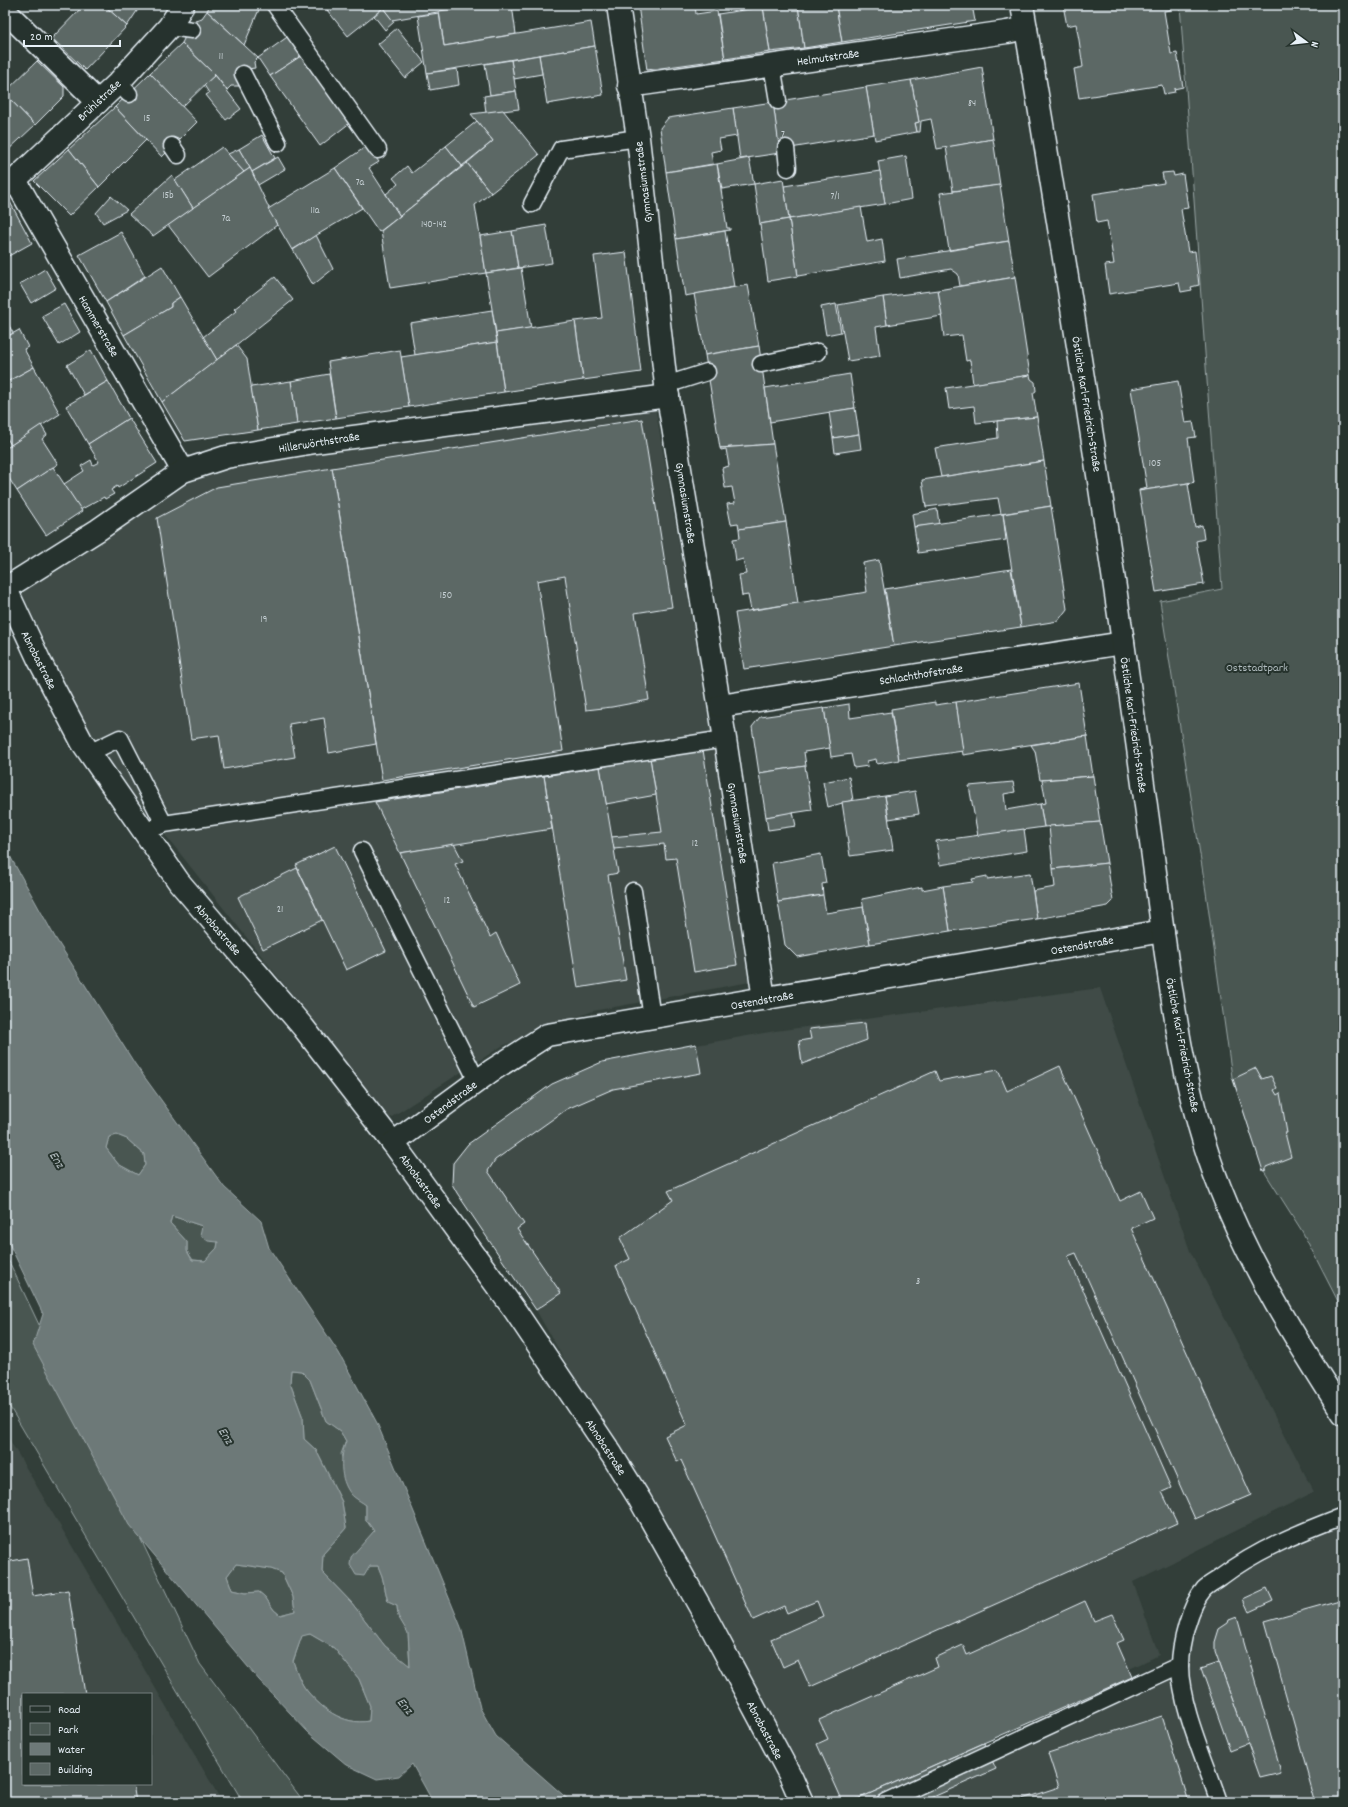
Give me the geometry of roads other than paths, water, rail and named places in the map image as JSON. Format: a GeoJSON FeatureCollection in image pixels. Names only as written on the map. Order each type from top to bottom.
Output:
{"type":"FeatureCollection","features":[{"type":"Feature","properties":{"kind":"street","name":"Brühlstraße"},"geometry":{"type":"LineString","coordinates":[[10,183],[98,102],[123,88],[169,27],[183,5]]}},
{"type":"Feature","properties":{"kind":"street","name":"Gymnasiumstraße"},"geometry":{"type":"LineString","coordinates":[[618,5],[638,138],[667,391],[720,706],[764,999]]}},
{"type":"Feature","properties":{"kind":"street","name":"Östliche Karl-Friedrich-Straße"},"geometry":{"type":"LineString","coordinates":[[1022,5],[1074,322],[1123,643],[1175,1015],[1190,1091],[1202,1138],[1219,1187],[1238,1232],[1274,1300],[1343,1413]]}},
{"type":"Feature","properties":{"kind":"street"},"geometry":{"type":"LineString","coordinates":[[5,11],[98,102]]}},
{"type":"Feature","properties":{"kind":"street","name":"Helmutstraße"},"geometry":{"type":"LineString","coordinates":[[629,86],[1007,32],[1026,28]]}},
{"type":"Feature","properties":{"kind":"street","name":"Hammerstraße"},"geometry":{"type":"LineString","coordinates":[[10,183],[183,471]]}},
{"type":"Feature","properties":{"kind":"street","name":"Hillerwörthstraße"},"geometry":{"type":"LineString","coordinates":[[5,587],[98,530],[183,471],[226,458],[315,442],[667,391]]}},
{"type":"Feature","properties":{"kind":"street","name":"Abnobastraße"},"geometry":{"type":"LineString","coordinates":[[5,587],[39,660],[89,753],[179,882],[303,1027],[393,1143],[516,1312],[640,1500],[708,1621],[791,1777],[802,1802]]}},
{"type":"Feature","properties":{"kind":"street","name":"Schlachthofstraße"},"geometry":{"type":"LineString","coordinates":[[720,706],[1123,643]]}},
{"type":"Feature","properties":{"kind":"street","name":"Ostendstraße"},"geometry":{"type":"LineString","coordinates":[[393,1143],[477,1081],[547,1036],[1163,931]]}},
{"type":"Feature","properties":{"kind":"lane"},"geometry":{"type":"LineString","coordinates":[[275,5],[378,150]]}},
{"type":"Feature","properties":{"kind":"lane"},"geometry":{"type":"LineString","coordinates":[[169,27],[192,30]]}},
{"type":"Feature","properties":{"kind":"lane"},"geometry":{"type":"LineString","coordinates":[[772,65],[778,101]]}},
{"type":"Feature","properties":{"kind":"lane"},"geometry":{"type":"LineString","coordinates":[[243,74],[278,143]]}},
{"type":"Feature","properties":{"kind":"lane"},"geometry":{"type":"LineString","coordinates":[[532,204],[561,149],[638,138]]}},
{"type":"Feature","properties":{"kind":"lane"},"geometry":{"type":"LineString","coordinates":[[786,148],[788,168]]}},
{"type":"Feature","properties":{"kind":"lane"},"geometry":{"type":"LineString","coordinates":[[761,364],[818,352]]}},
{"type":"Feature","properties":{"kind":"lane"},"geometry":{"type":"LineString","coordinates":[[667,391],[707,372]]}},
{"type":"Feature","properties":{"kind":"lane"},"geometry":{"type":"LineString","coordinates":[[89,753],[120,738],[164,824]]}},
{"type":"Feature","properties":{"kind":"lane"},"geometry":{"type":"LineString","coordinates":[[144,832],[164,824],[725,739]]}},
{"type":"Feature","properties":{"kind":"lane"},"geometry":{"type":"LineString","coordinates":[[362,850],[477,1081]]}},
{"type":"Feature","properties":{"kind":"lane"},"geometry":{"type":"LineString","coordinates":[[633,891],[652,1018]]}},
{"type":"Feature","properties":{"kind":"lane"},"geometry":{"type":"LineString","coordinates":[[1219,1802],[1188,1710],[1180,1665],[1187,1620],[1204,1590],[1230,1570],[1266,1549],[1343,1516]]}},
{"type":"Feature","properties":{"kind":"lane"},"geometry":{"type":"LineString","coordinates":[[885,1802],[1180,1665]]}},
{"type":"Feature","properties":{"kind":"water","name":"Enz"},"geometry":{"type":"Polygon","coordinates":[[[5,847],[56,939],[135,1064],[224,1187],[261,1221],[269,1248],[339,1353],[377,1423],[461,1627],[480,1708],[496,1736],[571,1802],[433,1802],[412,1764],[399,1776],[377,1779],[347,1765],[308,1732],[259,1680],[129,1525],[33,1345],[43,1314],[5,1235],[5,847]],[[117,1135],[109,1137],[106,1148],[118,1164],[138,1175],[145,1165],[144,1154],[127,1139],[117,1135]],[[172,1216],[170,1223],[187,1242],[187,1251],[192,1260],[205,1261],[217,1248],[218,1242],[208,1241],[200,1235],[202,1226],[172,1216]],[[291,1370],[290,1383],[303,1418],[304,1439],[316,1450],[342,1502],[346,1528],[323,1554],[322,1572],[351,1602],[385,1646],[410,1666],[408,1633],[398,1616],[397,1606],[388,1602],[378,1566],[370,1566],[364,1576],[356,1575],[350,1565],[351,1557],[374,1531],[366,1520],[366,1505],[352,1495],[344,1482],[342,1461],[346,1441],[340,1431],[326,1421],[310,1380],[301,1371],[291,1370]],[[236,1564],[227,1576],[232,1590],[245,1593],[259,1592],[280,1615],[295,1611],[293,1597],[282,1573],[271,1569],[236,1564]],[[310,1634],[302,1636],[293,1661],[304,1687],[324,1708],[341,1718],[350,1721],[369,1721],[370,1706],[359,1679],[334,1648],[310,1634]]]}},
{"type":"Feature","properties":{"kind":"park label","name":"Oststadtpark"},"geometry":{"type":"Point","coordinates":[1257,667]}}]}
